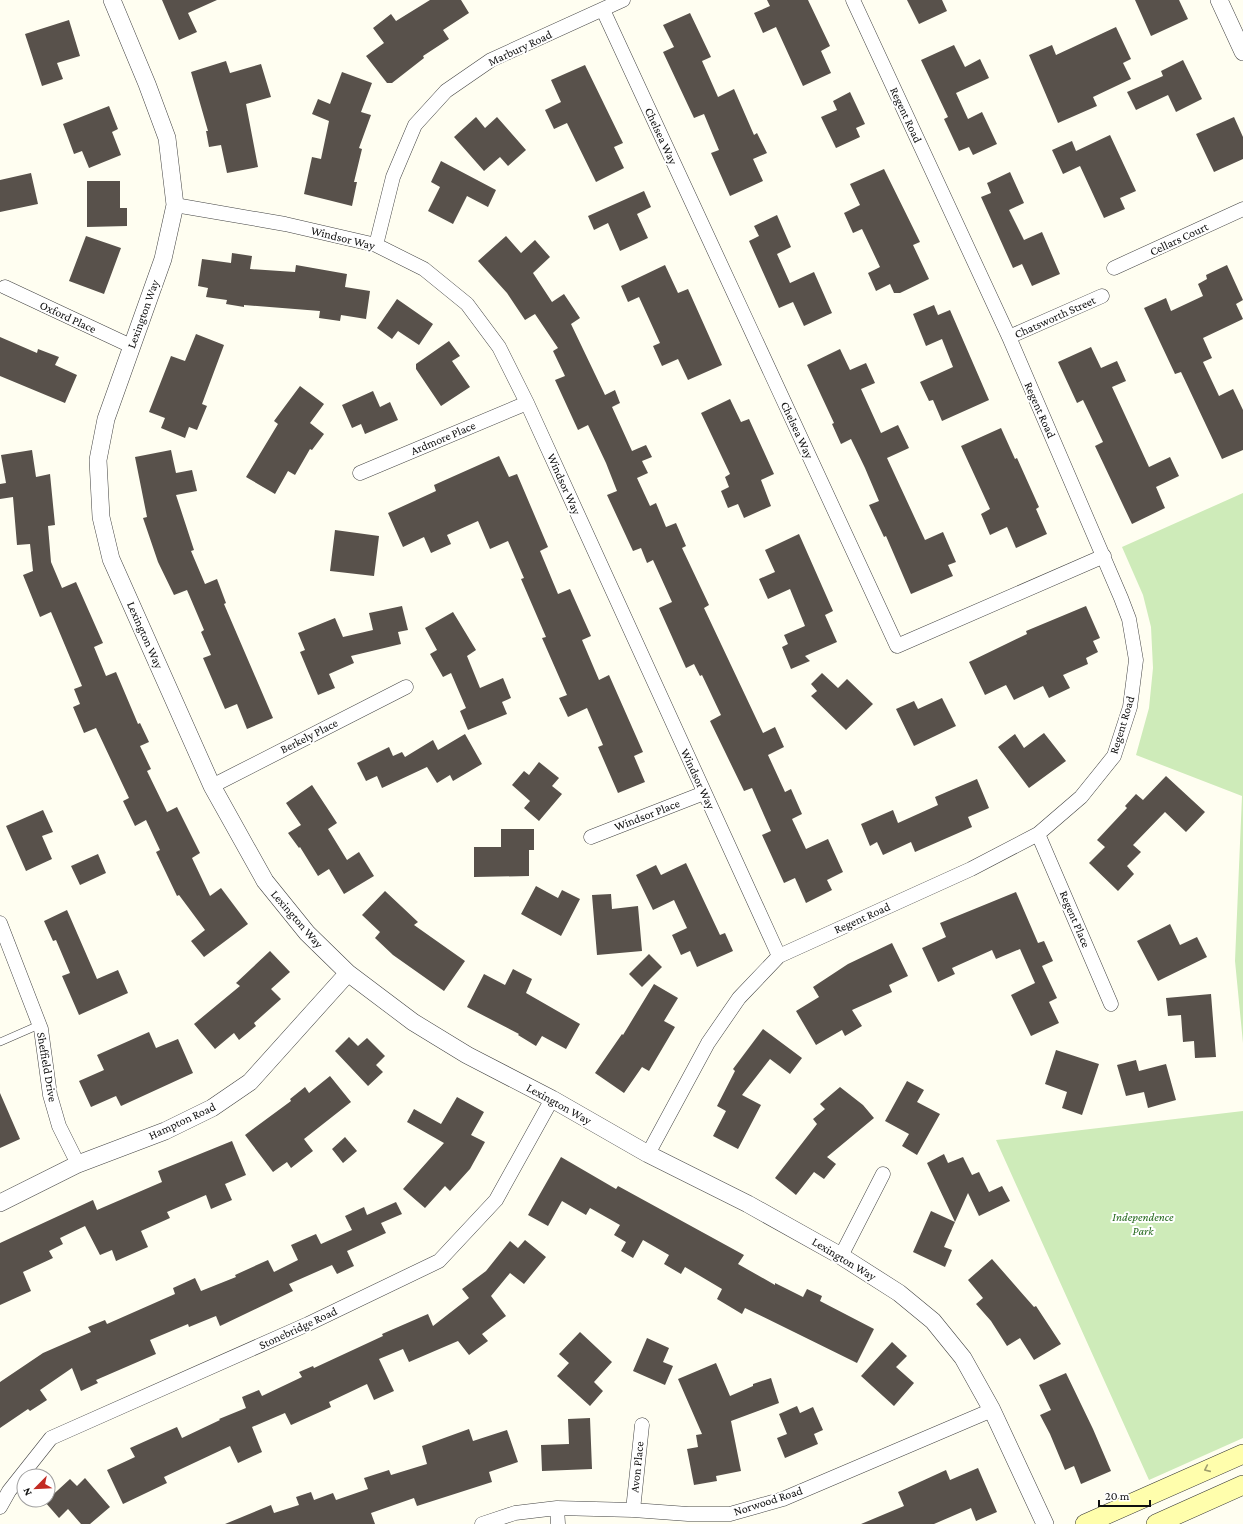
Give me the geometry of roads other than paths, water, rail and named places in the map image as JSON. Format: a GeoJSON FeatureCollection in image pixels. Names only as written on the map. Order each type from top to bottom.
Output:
{"type":"FeatureCollection","features":[{"type":"Feature","properties":{"kind":"main road"},"geometry":{"type":"LineString","coordinates":[[1084,1524],[1243,1454]]}},
{"type":"Feature","properties":{"kind":"main road"},"geometry":{"type":"LineString","coordinates":[[1156,1524],[1243,1485]]}},
{"type":"Feature","properties":{"kind":"street","name":"Lexington Way"},"geometry":{"type":"LineString","coordinates":[[112,0],[147,84],[167,138],[175,205],[163,260],[106,419],[98,460],[101,517],[111,559],[212,786],[265,881],[308,933],[348,973],[413,1022],[467,1055],[552,1099],[648,1154],[748,1204],[840,1256],[900,1293],[933,1321],[963,1358],[992,1410],[1045,1524]]}},
{"type":"Feature","properties":{"kind":"street","name":"Marbury Road"},"geometry":{"type":"LineString","coordinates":[[376,246],[393,177],[415,125],[446,91],[491,60],[623,0]]}},
{"type":"Feature","properties":{"kind":"street","name":"Regent Road"},"geometry":{"type":"LineString","coordinates":[[648,1154],[708,1043],[739,998],[779,956],[971,869],[1038,834],[1082,797],[1114,756],[1130,707],[1136,660],[1129,619],[1104,556],[1009,337],[853,0]]}},
{"type":"Feature","properties":{"kind":"street"},"geometry":{"type":"LineString","coordinates":[[1219,0],[1243,52]]}},
{"type":"Feature","properties":{"kind":"street","name":"Chelsea Way"},"geometry":{"type":"LineString","coordinates":[[603,10],[897,646],[1104,556]]}},
{"type":"Feature","properties":{"kind":"street","name":"Windsor Way"},"geometry":{"type":"LineString","coordinates":[[175,205],[285,224],[376,246],[424,269],[467,304],[499,347],[527,403],[779,956]]}},
{"type":"Feature","properties":{"kind":"street","name":"Cellars Court"},"geometry":{"type":"LineString","coordinates":[[1114,268],[1243,209]]}},
{"type":"Feature","properties":{"kind":"street","name":"Oxford Place"},"geometry":{"type":"LineString","coordinates":[[5,287],[131,346]]}},
{"type":"Feature","properties":{"kind":"street","name":"Chatsworth Street"},"geometry":{"type":"LineString","coordinates":[[1009,337],[1102,296]]}},
{"type":"Feature","properties":{"kind":"street","name":"Ardmore Place"},"geometry":{"type":"LineString","coordinates":[[360,473],[527,403]]}},
{"type":"Feature","properties":{"kind":"street","name":"Berkely Place"},"geometry":{"type":"LineString","coordinates":[[212,786],[406,687]]}},
{"type":"Feature","properties":{"kind":"street","name":"Windsor Place"},"geometry":{"type":"LineString","coordinates":[[591,837],[704,794]]}},
{"type":"Feature","properties":{"kind":"street","name":"Regent Place"},"geometry":{"type":"LineString","coordinates":[[1038,834],[1111,1004]]}},
{"type":"Feature","properties":{"kind":"street","name":"Sheffield Drive"},"geometry":{"type":"LineString","coordinates":[[0,923],[39,1025],[50,1095],[59,1126],[78,1164]]}},
{"type":"Feature","properties":{"kind":"street","name":"Hampton Road"},"geometry":{"type":"LineString","coordinates":[[0,1203],[78,1164],[165,1130],[212,1108],[250,1082],[348,973]]}},
{"type":"Feature","properties":{"kind":"street","name":"Stonebridge Road"},"geometry":{"type":"LineString","coordinates":[[0,1506],[9,1491],[51,1438],[308,1324],[439,1261],[496,1200],[552,1099]]}},
{"type":"Feature","properties":{"kind":"street"},"geometry":{"type":"LineString","coordinates":[[840,1256],[883,1174]]}},
{"type":"Feature","properties":{"kind":"street","name":"Norwood Road"},"geometry":{"type":"LineString","coordinates":[[482,1524],[516,1513],[557,1508],[633,1510],[688,1514],[730,1514],[783,1499],[992,1410]]}},
{"type":"Feature","properties":{"kind":"street","name":"Avon Place"},"geometry":{"type":"LineString","coordinates":[[633,1510],[642,1425]]}},
{"type":"Feature","properties":{"kind":"street"},"geometry":{"type":"LineString","coordinates":[[557,1508],[558,1524]]}},
{"type":"Feature","properties":{"kind":"lane"},"geometry":{"type":"LineString","coordinates":[[0,1042],[39,1025]]}},
{"type":"Feature","properties":{"kind":"park label","name":"Independence Park"},"geometry":{"type":"Point","coordinates":[1143,1224]}}]}
